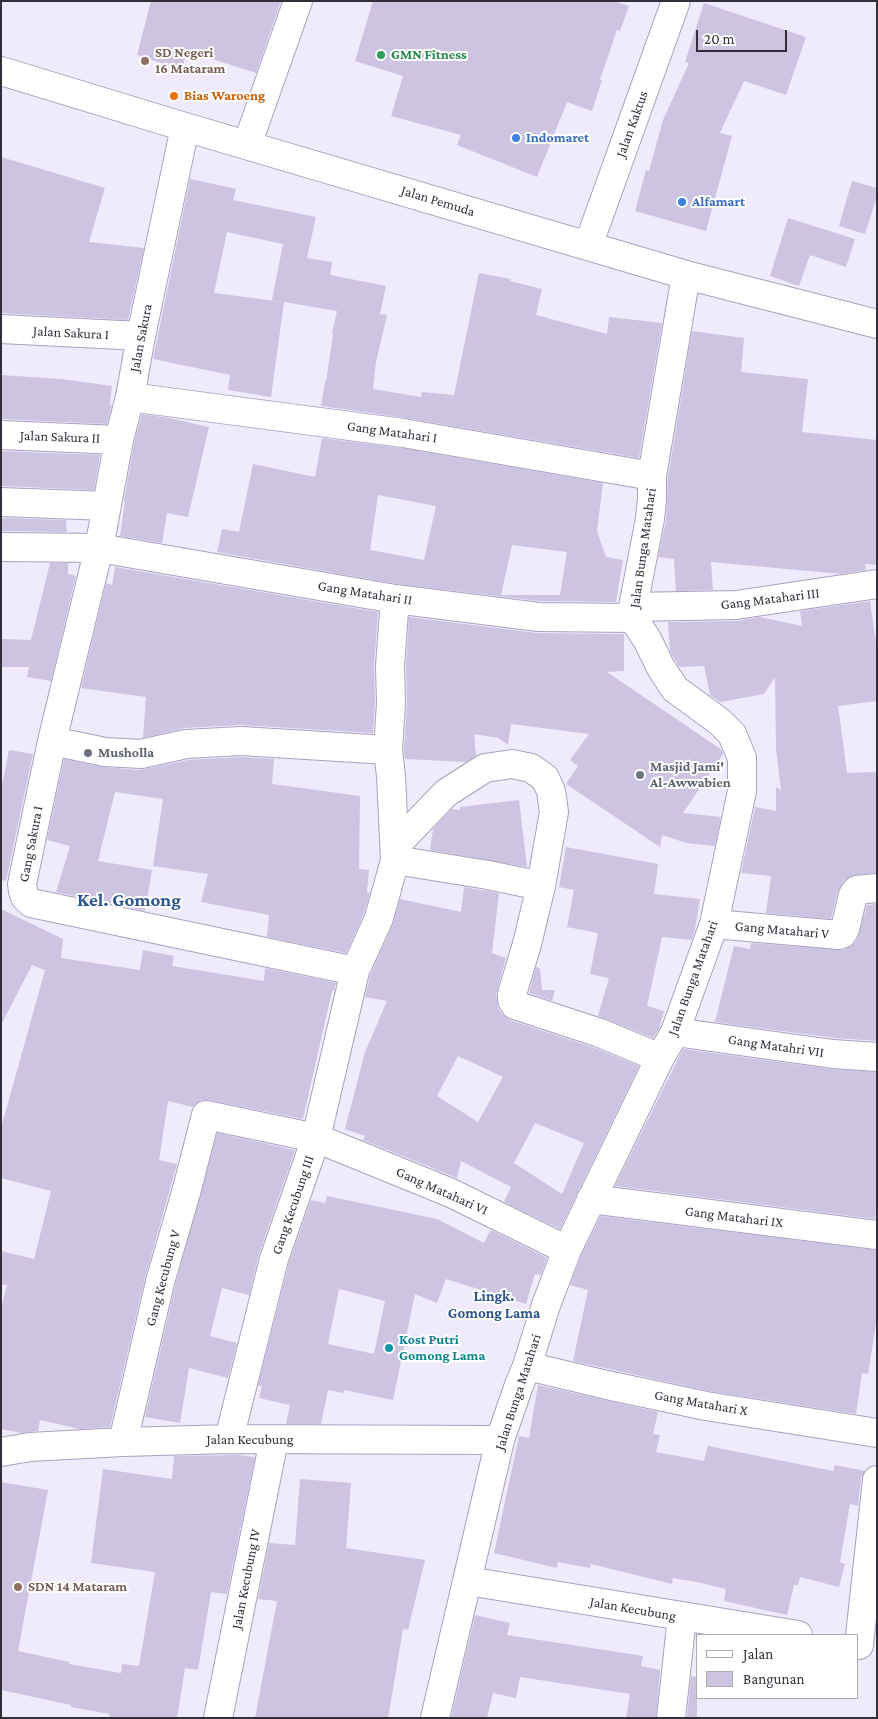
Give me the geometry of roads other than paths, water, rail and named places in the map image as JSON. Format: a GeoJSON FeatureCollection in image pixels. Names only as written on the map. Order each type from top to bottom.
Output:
{"type":"FeatureCollection","features":[{"type":"Feature","properties":{"kind":"street"},"geometry":{"type":"LineString","coordinates":[[247,145],[298,1]]}},
{"type":"Feature","properties":{"kind":"street","name":"Jalan Kaktus"},"geometry":{"type":"LineString","coordinates":[[588,246],[676,1]]}},
{"type":"Feature","properties":{"kind":"street","name":"Jalan Pemuda"},"geometry":{"type":"LineString","coordinates":[[1,71],[686,275],[877,324]]}},
{"type":"Feature","properties":{"kind":"street","name":"Jalan Sakura"},"geometry":{"type":"LineString","coordinates":[[98,548],[184,127]]}},
{"type":"Feature","properties":{"kind":"street","name":"Jalan Bunga Matahari"},"geometry":{"type":"LineString","coordinates":[[435,1718],[500,1440],[546,1305],[567,1250],[660,1058],[675,1032],[714,924],[742,791],[742,758],[736,742],[726,727],[675,689],[661,668],[633,613],[650,519],[652,476],[686,275]]}},
{"type":"Feature","properties":{"kind":"street","name":"Jalan Sakura I"},"geometry":{"type":"LineString","coordinates":[[1,329],[141,336]]}},
{"type":"Feature","properties":{"kind":"street","name":"Gang Matahari I"},"geometry":{"type":"LineString","coordinates":[[130,397],[403,433],[652,476]]}},
{"type":"Feature","properties":{"kind":"street","name":"Jalan Sakura II"},"geometry":{"type":"LineString","coordinates":[[1,435],[119,440]]}},
{"type":"Feature","properties":{"kind":"street"},"geometry":{"type":"LineString","coordinates":[[1,502],[107,506]]}},
{"type":"Feature","properties":{"kind":"street","name":"Gang Matahari II"},"geometry":{"type":"LineString","coordinates":[[1,546],[98,548],[395,599],[539,617],[633,613]]}},
{"type":"Feature","properties":{"kind":"street","name":"Gang Sakura I"},"geometry":{"type":"LineString","coordinates":[[98,548],[52,741],[22,884],[24,897],[31,903],[355,971]]}},
{"type":"Feature","properties":{"kind":"street","name":"Gang Matahari III"},"geometry":{"type":"LineString","coordinates":[[633,613],[736,605],[877,584]]}},
{"type":"Feature","properties":{"kind":"street"},"geometry":{"type":"LineString","coordinates":[[395,599],[390,666],[391,703],[388,750],[395,853]]}},
{"type":"Feature","properties":{"kind":"street"},"geometry":{"type":"LineString","coordinates":[[52,741],[105,752],[141,754],[186,744],[241,740],[388,750]]}},
{"type":"Feature","properties":{"kind":"street"},"geometry":{"type":"LineString","coordinates":[[395,853],[446,792],[485,768],[512,764],[530,768],[544,778],[551,791],[554,812],[541,886],[512,1000],[515,1005],[600,1034],[660,1058]]}},
{"type":"Feature","properties":{"kind":"street"},"geometry":{"type":"LineString","coordinates":[[395,853],[541,886]]}},
{"type":"Feature","properties":{"kind":"street","name":"Gang Kecubung III"},"geometry":{"type":"LineString","coordinates":[[229,1438],[274,1259],[316,1138],[355,971],[380,918],[395,853]]}},
{"type":"Feature","properties":{"kind":"street","name":"Gang Matahari V"},"geometry":{"type":"LineString","coordinates":[[714,924],[839,935],[845,929],[853,895],[857,890],[877,888]]}},
{"type":"Feature","properties":{"kind":"street","name":"Gang Matahri VII"},"geometry":{"type":"LineString","coordinates":[[675,1032],[833,1054],[877,1058]]}},
{"type":"Feature","properties":{"kind":"street","name":"Gang Matahari VI"},"geometry":{"type":"LineString","coordinates":[[206,1115],[316,1138],[451,1193],[567,1250]]}},
{"type":"Feature","properties":{"kind":"street","name":"Gang Kecubung V"},"geometry":{"type":"LineString","coordinates":[[123,1442],[160,1282],[206,1115]]}},
{"type":"Feature","properties":{"kind":"street","name":"Gang Matahari IX"},"geometry":{"type":"LineString","coordinates":[[591,1199],[877,1235]]}},
{"type":"Feature","properties":{"kind":"street","name":"Gang Matahari X"},"geometry":{"type":"LineString","coordinates":[[526,1366],[706,1406],[877,1433]]}},
{"type":"Feature","properties":{"kind":"street","name":"Jalan Kecubung"},"geometry":{"type":"LineString","coordinates":[[1,1452],[30,1447],[229,1438],[274,1440],[500,1440]]}},
{"type":"Feature","properties":{"kind":"street","name":"Jalan Kecubung IV"},"geometry":{"type":"LineString","coordinates":[[218,1718],[274,1440]]}},
{"type":"Feature","properties":{"kind":"street"},"geometry":{"type":"LineString","coordinates":[[864,1645],[877,1480]]}},
{"type":"Feature","properties":{"kind":"street","name":"Jalan Kecubung"},"geometry":{"type":"LineString","coordinates":[[468,1581],[792,1634]]}},
{"type":"Feature","properties":{"kind":"street"},"geometry":{"type":"LineString","coordinates":[[671,1718],[682,1617]]}},
{"type":"Feature","properties":{"kind":"place","name":"GMN Fitness"},"geometry":{"type":"Point","coordinates":[381,55]}},
{"type":"Feature","properties":{"kind":"place","name":"SD Negeri 16 Mataram"},"geometry":{"type":"Point","coordinates":[145,61]}},
{"type":"Feature","properties":{"kind":"place","name":"Bias Waroeng"},"geometry":{"type":"Point","coordinates":[174,96]}},
{"type":"Feature","properties":{"kind":"place","name":"Indomaret"},"geometry":{"type":"Point","coordinates":[516,138]}},
{"type":"Feature","properties":{"kind":"place","name":"Alfamart"},"geometry":{"type":"Point","coordinates":[682,202]}},
{"type":"Feature","properties":{"kind":"place","name":"Musholla"},"geometry":{"type":"Point","coordinates":[88,753]}},
{"type":"Feature","properties":{"kind":"place","name":"Masjid Jami' Al-Awwabien"},"geometry":{"type":"Point","coordinates":[640,775]}},
{"type":"Feature","properties":{"kind":"place","name":"Kost Putri Gomong Lama"},"geometry":{"type":"Point","coordinates":[389,1348]}},
{"type":"Feature","properties":{"kind":"place","name":"SDN 14 Mataram"},"geometry":{"type":"Point","coordinates":[18,1587]}},
{"type":"Feature","properties":{"kind":"district","name":"Kel. Gomong"},"geometry":{"type":"Point","coordinates":[129,900]}},
{"type":"Feature","properties":{"kind":"district","name":"Lingk. Gomong Lama"},"geometry":{"type":"Point","coordinates":[494,1304]}}]}
